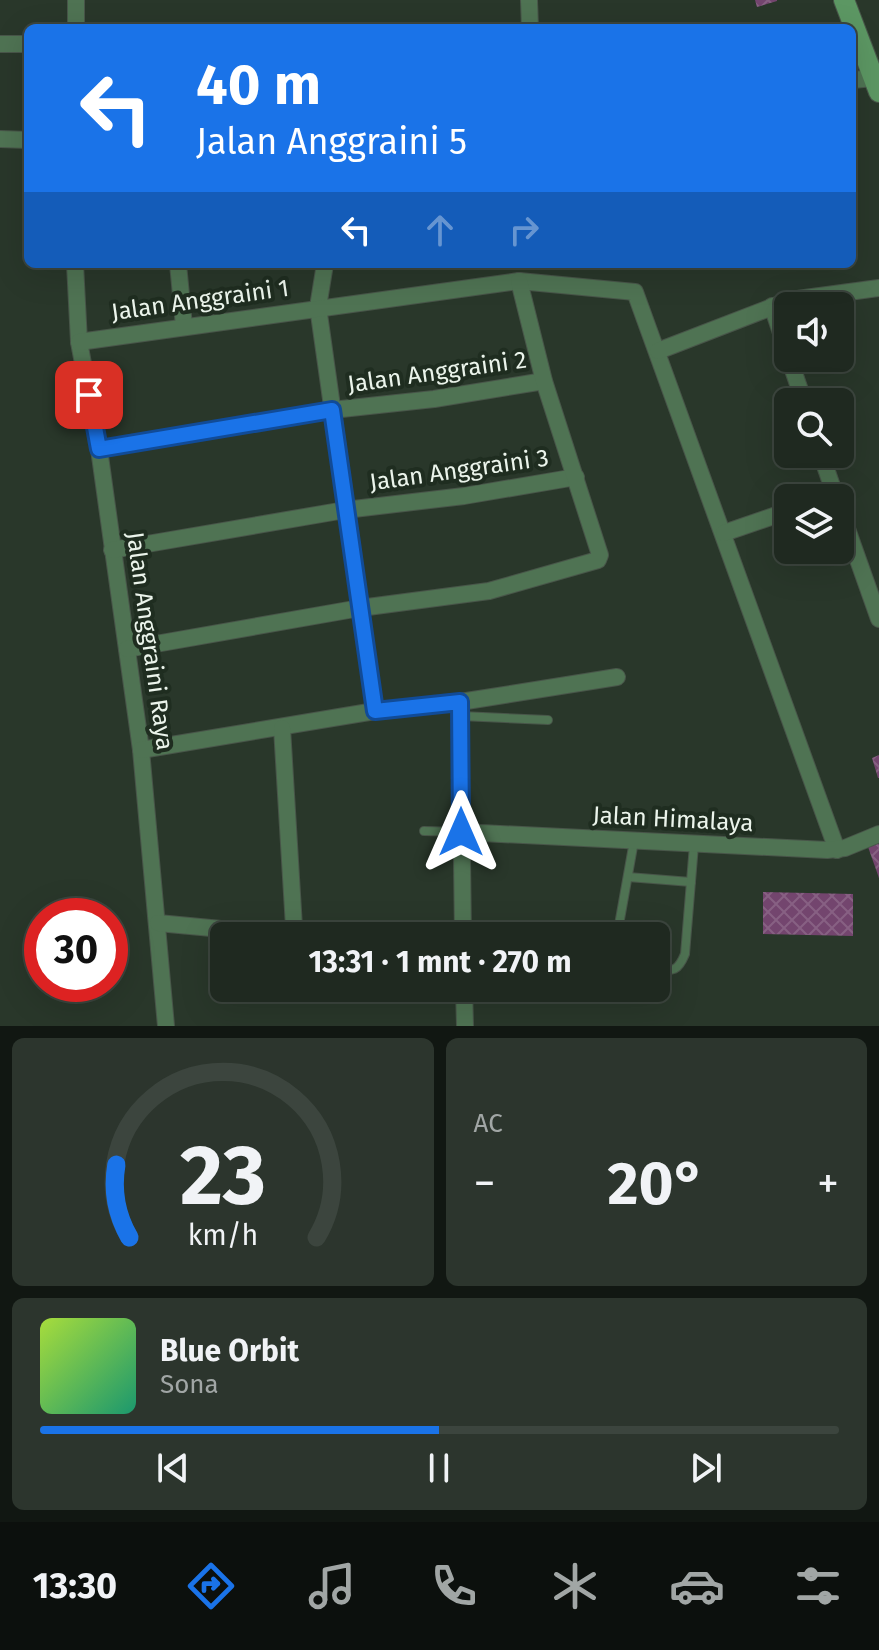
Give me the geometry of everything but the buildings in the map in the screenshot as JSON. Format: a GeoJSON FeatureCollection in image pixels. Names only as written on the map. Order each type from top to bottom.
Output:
{"type":"FeatureCollection","features":[{"type":"Feature","properties":{"kind":"main road"},"geometry":{"type":"LineString","coordinates":[[844,0],[853,24]]}},
{"type":"Feature","properties":{"kind":"main road"},"geometry":{"type":"LineString","coordinates":[[856,32],[876,85]]}},
{"type":"Feature","properties":{"kind":"street"},"geometry":{"type":"LineString","coordinates":[[76,0],[76,24]]}},
{"type":"Feature","properties":{"kind":"street"},"geometry":{"type":"LineString","coordinates":[[529,0],[530,24]]}},
{"type":"Feature","properties":{"kind":"street"},"geometry":{"type":"LineString","coordinates":[[0,44],[24,44]]}},
{"type":"Feature","properties":{"kind":"street"},"geometry":{"type":"LineString","coordinates":[[856,81],[876,85]]}},
{"type":"Feature","properties":{"kind":"street"},"geometry":{"type":"LineString","coordinates":[[0,139],[24,140]]}},
{"type":"Feature","properties":{"kind":"street","name":"Jalan Anggraini Raya"},"geometry":{"type":"LineString","coordinates":[[75,268],[79,342],[99,449],[141,750],[166,1026]]}},
{"type":"Feature","properties":{"kind":"street"},"geometry":{"type":"LineString","coordinates":[[178,268],[184,326]]}},
{"type":"Feature","properties":{"kind":"street"},"geometry":{"type":"LineString","coordinates":[[324,268],[318,307],[375,711]]}},
{"type":"Feature","properties":{"kind":"street"},"geometry":{"type":"LineString","coordinates":[[127,649],[360,608],[489,591],[594,564],[600,555],[544,381],[519,281]]}},
{"type":"Feature","properties":{"kind":"street","name":"Jalan Anggraini 1"},"geometry":{"type":"LineString","coordinates":[[79,342],[519,281],[635,292],[658,351]]}},
{"type":"Feature","properties":{"kind":"street"},"geometry":{"type":"LineString","coordinates":[[837,850],[658,351],[772,306],[802,298],[879,288]]}},
{"type":"Feature","properties":{"kind":"street"},"geometry":{"type":"LineString","coordinates":[[772,306],[774,312]]}},
{"type":"Feature","properties":{"kind":"street","name":"Jalan Anggraini 2"},"geometry":{"type":"LineString","coordinates":[[99,449],[332,410],[434,399],[544,381]]}},
{"type":"Feature","properties":{"kind":"street","name":"Jalan Anggraini 3"},"geometry":{"type":"LineString","coordinates":[[112,550],[345,510],[464,496],[576,477]]}},
{"type":"Feature","properties":{"kind":"street"},"geometry":{"type":"LineString","coordinates":[[724,533],[774,516]]}},
{"type":"Feature","properties":{"kind":"street"},"geometry":{"type":"LineString","coordinates":[[854,551],[879,619]]}},
{"type":"Feature","properties":{"kind":"street"},"geometry":{"type":"LineString","coordinates":[[141,750],[375,711],[460,709],[617,677]]}},
{"type":"Feature","properties":{"kind":"street"},"geometry":{"type":"LineString","coordinates":[[460,709],[463,922]]}},
{"type":"Feature","properties":{"kind":"street"},"geometry":{"type":"LineString","coordinates":[[158,923],[286,935],[292,932],[282,728]]}},
{"type":"Feature","properties":{"kind":"street","name":"Jalan Himalaya"},"geometry":{"type":"LineString","coordinates":[[461,832],[837,850],[879,834]]}},
{"type":"Feature","properties":{"kind":"street"},"geometry":{"type":"LineString","coordinates":[[464,1002],[465,1026]]}},
{"type":"Feature","properties":{"kind":"lane"},"geometry":{"type":"LineString","coordinates":[[460,709],[548,720]]}},
{"type":"Feature","properties":{"kind":"lane"},"geometry":{"type":"LineString","coordinates":[[424,831],[461,832]]}},
{"type":"Feature","properties":{"kind":"lane"},"geometry":{"type":"LineString","coordinates":[[620,922],[634,841]]}},
{"type":"Feature","properties":{"kind":"lane"},"geometry":{"type":"LineString","coordinates":[[670,971],[680,967],[686,943],[694,845]]}},
{"type":"Feature","properties":{"kind":"lane"},"geometry":{"type":"LineString","coordinates":[[628,877],[691,882]]}},
{"type":"Feature","properties":{"kind":"route"},"geometry":{"type":"LineString","coordinates":[[89,395],[99,449],[332,410],[375,711],[460,702],[461,832]]}}]}
